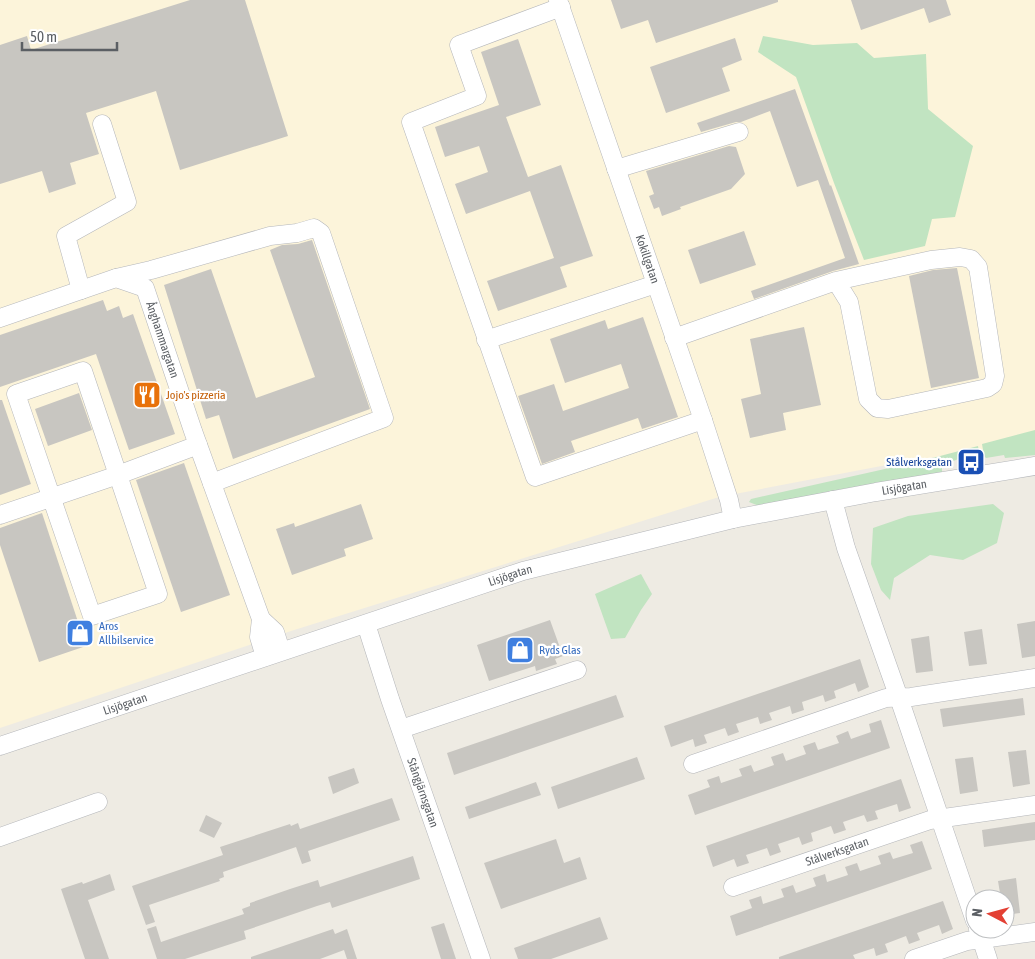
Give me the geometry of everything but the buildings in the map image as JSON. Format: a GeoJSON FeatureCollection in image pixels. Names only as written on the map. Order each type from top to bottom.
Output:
{"type":"FeatureCollection","features":[{"type":"Feature","properties":{"kind":"street","name":"Kokillgatan"},"geometry":{"type":"LineString","coordinates":[[559,4],[703,420],[730,500],[734,519]]}},
{"type":"Feature","properties":{"kind":"street"},"geometry":{"type":"LineString","coordinates":[[559,4],[459,45],[477,96],[411,122],[486,340],[535,477],[703,420]]}},
{"type":"Feature","properties":{"kind":"street"},"geometry":{"type":"LineString","coordinates":[[80,290],[66,236],[128,202],[102,124]]}},
{"type":"Feature","properties":{"kind":"street"},"geometry":{"type":"LineString","coordinates":[[616,169],[739,132]]}},
{"type":"Feature","properties":{"kind":"street"},"geometry":{"type":"LineString","coordinates":[[0,318],[116,278],[152,270],[270,236],[297,233],[314,228],[321,233],[384,418],[212,483]]}},
{"type":"Feature","properties":{"kind":"street"},"geometry":{"type":"LineString","coordinates":[[674,338],[836,281],[931,260],[960,257],[971,259],[978,267],[995,376],[993,384],[987,388],[888,409],[876,408],[868,399],[848,302],[836,281]]}},
{"type":"Feature","properties":{"kind":"street","name":"Ånghammargatan"},"geometry":{"type":"LineString","coordinates":[[116,278],[145,288],[198,445],[261,619],[259,637],[265,657]]}},
{"type":"Feature","properties":{"kind":"street"},"geometry":{"type":"LineString","coordinates":[[486,340],[656,284]]}},
{"type":"Feature","properties":{"kind":"street"},"geometry":{"type":"LineString","coordinates":[[83,371],[158,594],[92,616],[51,497],[16,394],[83,371]]}},
{"type":"Feature","properties":{"kind":"street"},"geometry":{"type":"LineString","coordinates":[[0,515],[118,475],[198,445]]}},
{"type":"Feature","properties":{"kind":"street","name":"Lisjögatan"},"geometry":{"type":"LineString","coordinates":[[0,746],[524,571],[734,519],[833,500],[1035,466]]}},
{"type":"Feature","properties":{"kind":"street"},"geometry":{"type":"LineString","coordinates":[[833,500],[846,548],[965,892]]}},
{"type":"Feature","properties":{"kind":"street","name":"Ånghammargatan"},"geometry":{"type":"LineString","coordinates":[[261,619],[275,632],[281,651]]}},
{"type":"Feature","properties":{"kind":"street","name":"Stångjärnsgatan"},"geometry":{"type":"LineString","coordinates":[[366,624],[481,959]]}},
{"type":"Feature","properties":{"kind":"street"},"geometry":{"type":"LineString","coordinates":[[401,729],[577,670]]}},
{"type":"Feature","properties":{"kind":"street"},"geometry":{"type":"LineString","coordinates":[[693,764],[886,698],[899,698],[1035,678]]}},
{"type":"Feature","properties":{"kind":"street"},"geometry":{"type":"LineString","coordinates":[[0,836],[98,802]]}},
{"type":"Feature","properties":{"kind":"street","name":"Stålverksgatan"},"geometry":{"type":"LineString","coordinates":[[733,887],[928,820],[1035,805]]}},
{"type":"Feature","properties":{"kind":"street"},"geometry":{"type":"LineString","coordinates":[[1015,933],[1035,932]]}},
{"type":"Feature","properties":{"kind":"street"},"geometry":{"type":"LineString","coordinates":[[914,959],[971,939]]}},
{"type":"Feature","properties":{"kind":"street"},"geometry":{"type":"LineString","coordinates":[[981,939],[988,959]]}},
{"type":"Feature","properties":{"kind":"shaded area"},"geometry":{"type":"Polygon","coordinates":[[[0,0],[1035,0],[1035,445],[913,460],[719,497],[291,631],[0,728],[0,0]]]}},
{"type":"Feature","properties":{"kind":"green space"},"geometry":{"type":"Polygon","coordinates":[[[763,36],[813,45],[857,43],[874,58],[926,54],[928,109],[973,146],[955,217],[932,219],[925,246],[864,260],[796,77],[758,52],[763,36]]]}},
{"type":"Feature","properties":{"kind":"green space"},"geometry":{"type":"Polygon","coordinates":[[[1035,430],[1035,455],[1005,458],[1004,455],[986,458],[984,456],[982,444],[1035,430]]]}},
{"type":"Feature","properties":{"kind":"green space"},"geometry":{"type":"Polygon","coordinates":[[[978,446],[979,452],[942,465],[942,472],[831,491],[764,506],[749,502],[751,499],[925,460],[978,446]]]}},
{"type":"Feature","properties":{"kind":"green space"},"geometry":{"type":"Polygon","coordinates":[[[993,504],[1004,513],[997,543],[963,560],[930,555],[894,578],[890,600],[881,590],[871,564],[873,528],[908,516],[993,504]]]}},
{"type":"Feature","properties":{"kind":"green space"},"geometry":{"type":"Polygon","coordinates":[[[641,574],[652,594],[625,638],[611,639],[595,594],[641,574]]]}},
{"type":"Feature","properties":{"kind":"place","name":"Jojo's pizzeria"},"geometry":{"type":"Point","coordinates":[147,395]}},
{"type":"Feature","properties":{"kind":"place","name":"Stålverksgatan"},"geometry":{"type":"Point","coordinates":[971,462]}},
{"type":"Feature","properties":{"kind":"place","name":"Aros Allbilservice"},"geometry":{"type":"Point","coordinates":[80,633]}},
{"type":"Feature","properties":{"kind":"place","name":"Ryds Glas"},"geometry":{"type":"Point","coordinates":[520,650]}}]}
